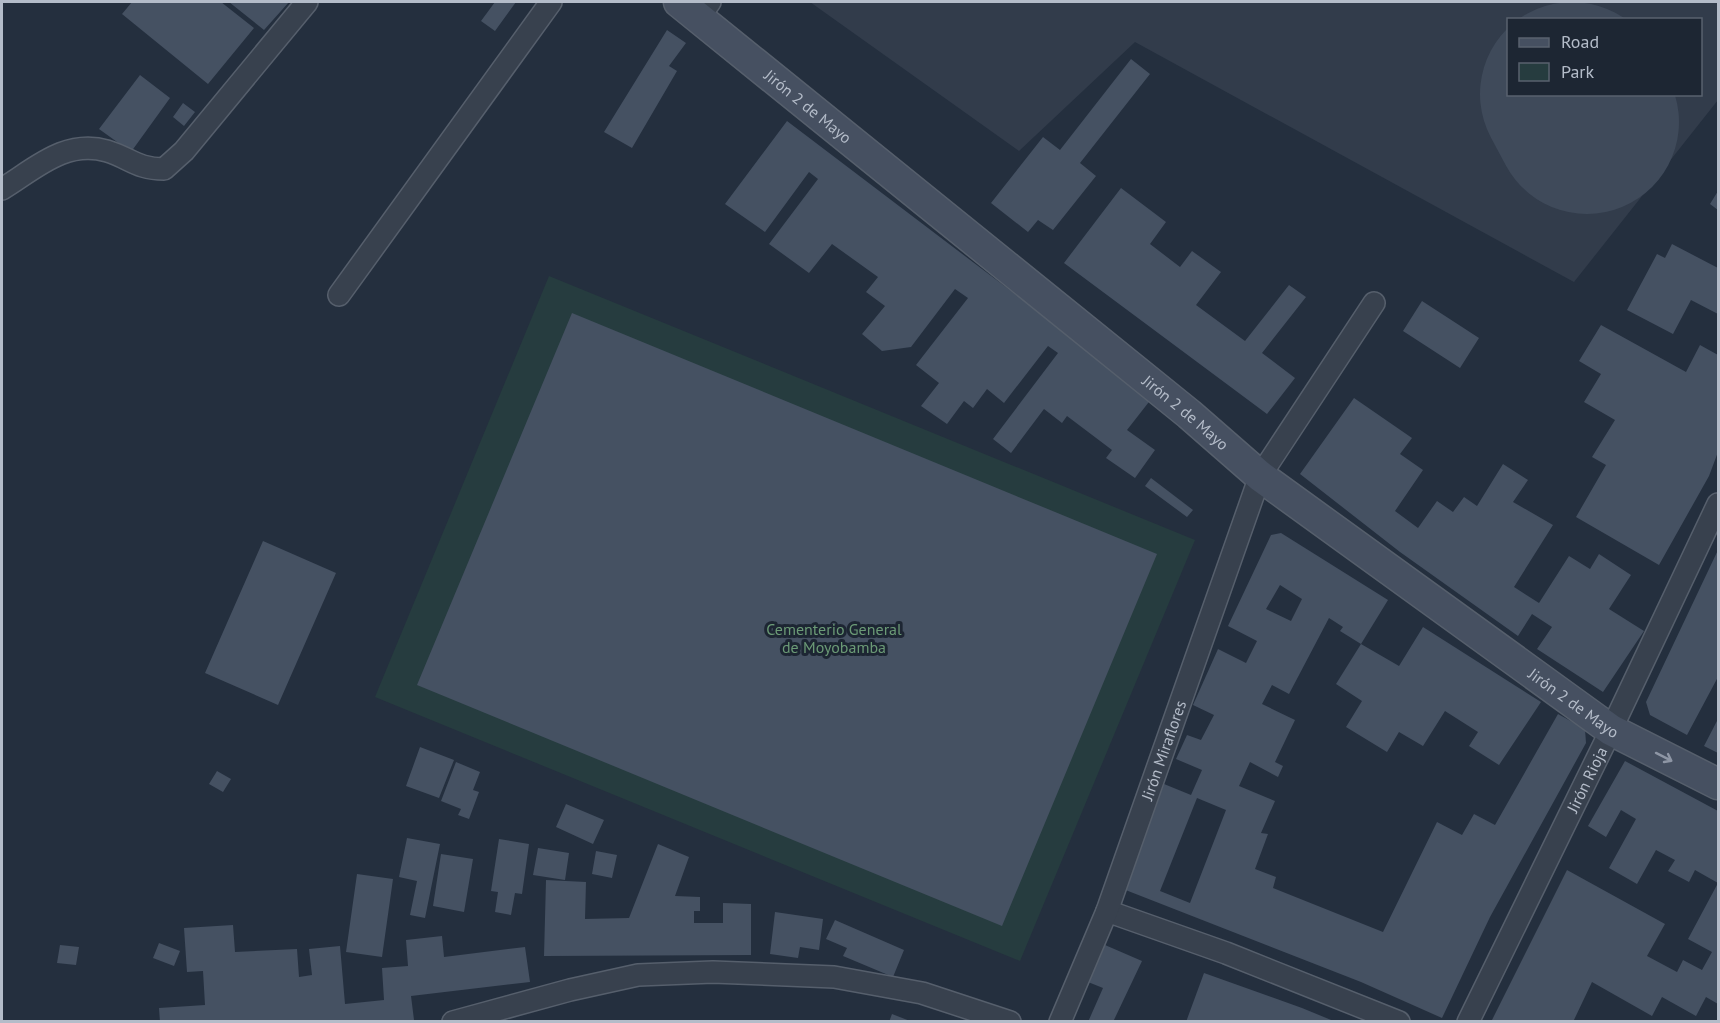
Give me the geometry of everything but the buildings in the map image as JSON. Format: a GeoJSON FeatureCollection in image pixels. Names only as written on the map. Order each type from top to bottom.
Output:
{"type":"FeatureCollection","features":[{"type":"Feature","properties":{"kind":"main road","name":"Jirón 2 de Mayo"},"geometry":{"type":"LineString","coordinates":[[696,7],[1180,406],[1260,476],[1611,730],[1719,784]]}},
{"type":"Feature","properties":{"kind":"street"},"geometry":{"type":"LineString","coordinates":[[2,189],[51,156],[80,147],[107,152],[146,169],[164,169],[184,152],[307,2]]}},
{"type":"Feature","properties":{"kind":"street"},"geometry":{"type":"LineString","coordinates":[[339,295],[551,2]]}},
{"type":"Feature","properties":{"kind":"street","name":"Jirón Miraflores"},"geometry":{"type":"LineString","coordinates":[[1060,1022],[1107,911],[1260,476],[1374,303]]}},
{"type":"Feature","properties":{"kind":"street","name":"Jirón Rioja"},"geometry":{"type":"LineString","coordinates":[[1468,1022],[1719,504]]}},
{"type":"Feature","properties":{"kind":"street"},"geometry":{"type":"LineString","coordinates":[[1107,911],[1226,953],[1399,1022]]}},
{"type":"Feature","properties":{"kind":"street"},"geometry":{"type":"LineString","coordinates":[[453,1022],[570,990],[638,975],[713,972],[834,977],[922,993],[1010,1022]]}},
{"type":"Feature","properties":{"kind":"shaded area"},"geometry":{"type":"Polygon","coordinates":[[[810,2],[1718,2],[1718,100],[1574,282],[1135,42],[1019,151],[810,2]]]}},
{"type":"Feature","properties":{"kind":"green space","name":"Cementerio General de Moyobamba"},"geometry":{"type":"Polygon","coordinates":[[[549,276],[1195,540],[1020,961],[375,697],[549,276]]]}},
{"type":"Feature","properties":{"kind":"runway"},"geometry":{"type":"LineString","coordinates":[[1573,96],[1587,122]]}}]}
